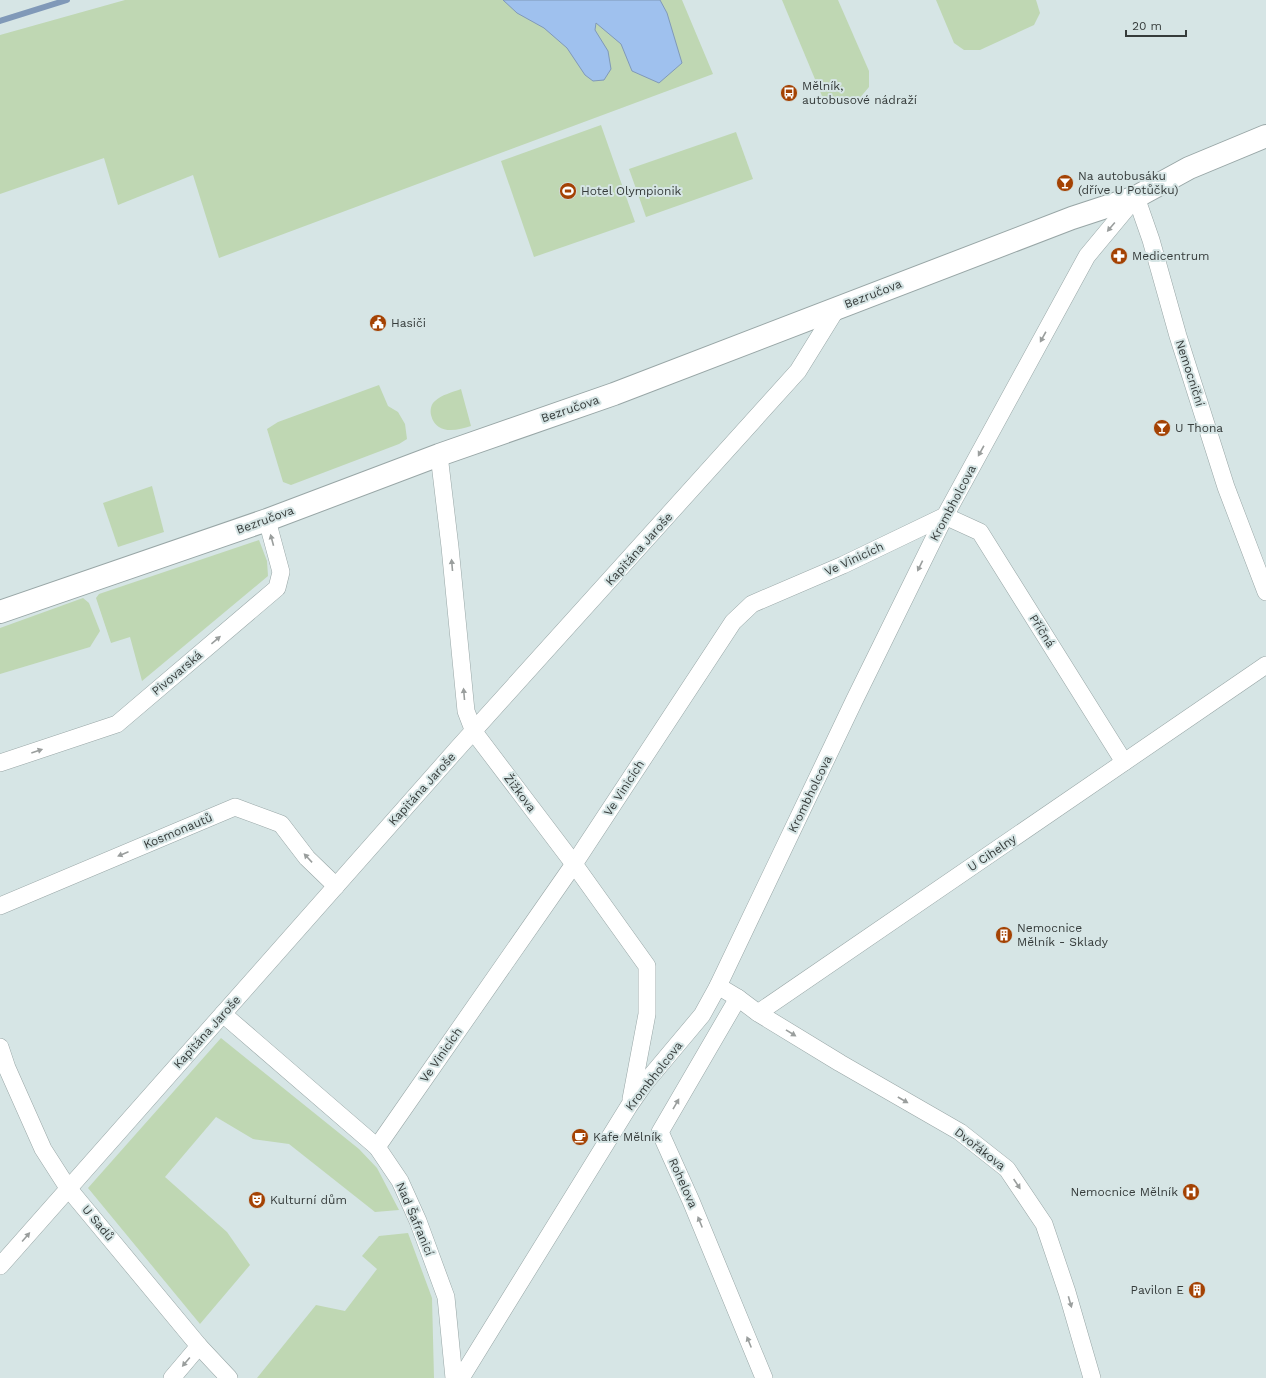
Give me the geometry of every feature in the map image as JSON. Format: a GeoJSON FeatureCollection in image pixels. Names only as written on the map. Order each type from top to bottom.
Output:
{"type":"FeatureCollection","features":[{"type":"Feature","properties":{"kind":"street","name":"Bezručova"},"geometry":{"type":"LineString","coordinates":[[0,612],[267,520],[439,455],[614,394],[1072,218],[1136,196],[1189,168],[1266,136]]}},
{"type":"Feature","properties":{"kind":"street","name":"Krombholcova"},"geometry":{"type":"LineString","coordinates":[[461,1378],[629,1106],[645,1083],[702,1015],[718,986],[854,701],[945,516],[1087,256],[1136,196]]}},
{"type":"Feature","properties":{"kind":"street","name":"Nemocniční"},"geometry":{"type":"LineString","coordinates":[[1136,196],[1151,240],[1178,336],[1226,487],[1266,592]]}},
{"type":"Feature","properties":{"kind":"street","name":"Kapitána Jaroše"},"geometry":{"type":"LineString","coordinates":[[0,1266],[336,886],[798,371],[837,308]]}},
{"type":"Feature","properties":{"kind":"street","name":"Žižkova"},"geometry":{"type":"LineString","coordinates":[[439,455],[450,547],[466,712],[474,732],[574,864],[647,966],[647,1014],[629,1106]]}},
{"type":"Feature","properties":{"kind":"street","name":"Příčná"},"geometry":{"type":"LineString","coordinates":[[945,516],[980,532],[1124,762]]}},
{"type":"Feature","properties":{"kind":"street","name":"Ve Vinicích"},"geometry":{"type":"LineString","coordinates":[[377,1147],[574,864],[733,622],[752,604],[843,565],[945,516]]}},
{"type":"Feature","properties":{"kind":"street","name":"Pivovarská"},"geometry":{"type":"LineString","coordinates":[[0,763],[117,724],[277,588],[281,572],[267,520]]}},
{"type":"Feature","properties":{"kind":"street","name":"U Cihelny"},"geometry":{"type":"LineString","coordinates":[[758,1013],[1266,666]]}},
{"type":"Feature","properties":{"kind":"street","name":"Kosmonautů"},"geometry":{"type":"LineString","coordinates":[[0,906],[234,807],[281,824],[307,858],[336,886]]}},
{"type":"Feature","properties":{"kind":"street"},"geometry":{"type":"LineString","coordinates":[[718,986],[738,998],[758,1013]]}},
{"type":"Feature","properties":{"kind":"street","name":"Rohelova"},"geometry":{"type":"LineString","coordinates":[[738,998],[660,1132],[691,1201],[764,1378]]}},
{"type":"Feature","properties":{"kind":"street","name":"Dvořákova"},"geometry":{"type":"LineString","coordinates":[[758,1013],[840,1063],[960,1132],[1007,1169],[1044,1224],[1067,1292],[1092,1378]]}},
{"type":"Feature","properties":{"kind":"street","name":"Nad Šafranicí"},"geometry":{"type":"LineString","coordinates":[[223,1014],[377,1147],[400,1180],[418,1221],[446,1298],[454,1378]]}},
{"type":"Feature","properties":{"kind":"street","name":"U Sadů"},"geometry":{"type":"LineString","coordinates":[[0,1047],[7,1068],[43,1149],[68,1188],[199,1346],[229,1378]]}},
{"type":"Feature","properties":{"kind":"street"},"geometry":{"type":"LineString","coordinates":[[172,1378],[199,1346]]}},
{"type":"Feature","properties":{"kind":"green space"},"geometry":{"type":"Polygon","coordinates":[[[125,0],[682,0],[713,74],[219,258],[193,175],[118,205],[104,158],[0,194],[0,35],[125,0]]]}},
{"type":"Feature","properties":{"kind":"green space"},"geometry":{"type":"Polygon","coordinates":[[[782,0],[838,0],[869,71],[869,87],[858,100],[841,104],[822,96],[782,0]]]}},
{"type":"Feature","properties":{"kind":"green space"},"geometry":{"type":"Polygon","coordinates":[[[936,0],[1036,0],[1040,13],[1034,25],[980,50],[964,50],[954,43],[936,0]]]}},
{"type":"Feature","properties":{"kind":"green space","name":"Hotel Olympionik"},"geometry":{"type":"Polygon","coordinates":[[[601,125],[635,222],[534,257],[501,161],[601,125]]]}},
{"type":"Feature","properties":{"kind":"green space"},"geometry":{"type":"Polygon","coordinates":[[[736,132],[753,179],[646,217],[629,169],[736,132]]]}},
{"type":"Feature","properties":{"kind":"green space"},"geometry":{"type":"Polygon","coordinates":[[[379,385],[388,406],[398,412],[405,424],[407,439],[399,444],[291,485],[283,482],[267,429],[278,422],[379,385]]]}},
{"type":"Feature","properties":{"kind":"green space"},"geometry":{"type":"Polygon","coordinates":[[[461,389],[471,426],[453,430],[442,429],[437,426],[431,415],[432,405],[440,397],[461,389]]]}},
{"type":"Feature","properties":{"kind":"green space"},"geometry":{"type":"Polygon","coordinates":[[[152,486],[164,532],[118,547],[103,503],[152,486]]]}},
{"type":"Feature","properties":{"kind":"green space"},"geometry":{"type":"Polygon","coordinates":[[[259,540],[267,561],[268,576],[142,681],[130,637],[111,643],[96,598],[99,594],[259,540]]]}},
{"type":"Feature","properties":{"kind":"green space"},"geometry":{"type":"Polygon","coordinates":[[[83,598],[89,603],[100,631],[90,647],[0,674],[0,628],[83,598]]]}},
{"type":"Feature","properties":{"kind":"green space"},"geometry":{"type":"Polygon","coordinates":[[[221,1038],[359,1149],[377,1168],[399,1210],[375,1212],[289,1144],[253,1139],[216,1117],[165,1177],[227,1232],[250,1265],[200,1324],[88,1188],[221,1038]]]}},
{"type":"Feature","properties":{"kind":"green space"},"geometry":{"type":"Polygon","coordinates":[[[408,1233],[432,1298],[434,1378],[257,1378],[316,1305],[345,1311],[377,1269],[362,1256],[379,1236],[408,1233]]]}},
{"type":"Feature","properties":{"kind":"water"},"geometry":{"type":"Polygon","coordinates":[[[503,0],[660,0],[667,13],[682,63],[659,83],[632,71],[621,44],[596,23],[595,30],[608,51],[611,69],[604,80],[593,81],[585,75],[567,48],[544,28],[517,13],[503,0]]]}},
{"type":"Feature","properties":{"kind":"waterway"},"geometry":{"type":"LineString","coordinates":[[0,21],[67,0]]}},
{"type":"Feature","properties":{"kind":"place","name":"Mělník, autobusové nádraží"},"geometry":{"type":"Point","coordinates":[789,93]}},
{"type":"Feature","properties":{"kind":"place","name":"Na autobusáku (dříve U Potůčku)"},"geometry":{"type":"Point","coordinates":[1065,183]}},
{"type":"Feature","properties":{"kind":"place","name":"Hotel Olympionik"},"geometry":{"type":"Point","coordinates":[568,191]}},
{"type":"Feature","properties":{"kind":"place","name":"Medicentrum"},"geometry":{"type":"Point","coordinates":[1119,256]}},
{"type":"Feature","properties":{"kind":"place","name":"Hasiči"},"geometry":{"type":"Point","coordinates":[378,323]}},
{"type":"Feature","properties":{"kind":"place","name":"U Thona"},"geometry":{"type":"Point","coordinates":[1162,428]}},
{"type":"Feature","properties":{"kind":"place","name":"Nemocnice Mělník - Sklady"},"geometry":{"type":"Point","coordinates":[1004,935]}},
{"type":"Feature","properties":{"kind":"place","name":"Kafe Mělník"},"geometry":{"type":"Point","coordinates":[580,1137]}},
{"type":"Feature","properties":{"kind":"place","name":"Nemocnice Mělník"},"geometry":{"type":"Point","coordinates":[1191,1192]}},
{"type":"Feature","properties":{"kind":"place","name":"Kulturní dům"},"geometry":{"type":"Point","coordinates":[257,1200]}},
{"type":"Feature","properties":{"kind":"place","name":"Pavilon E"},"geometry":{"type":"Point","coordinates":[1197,1290]}}]}
